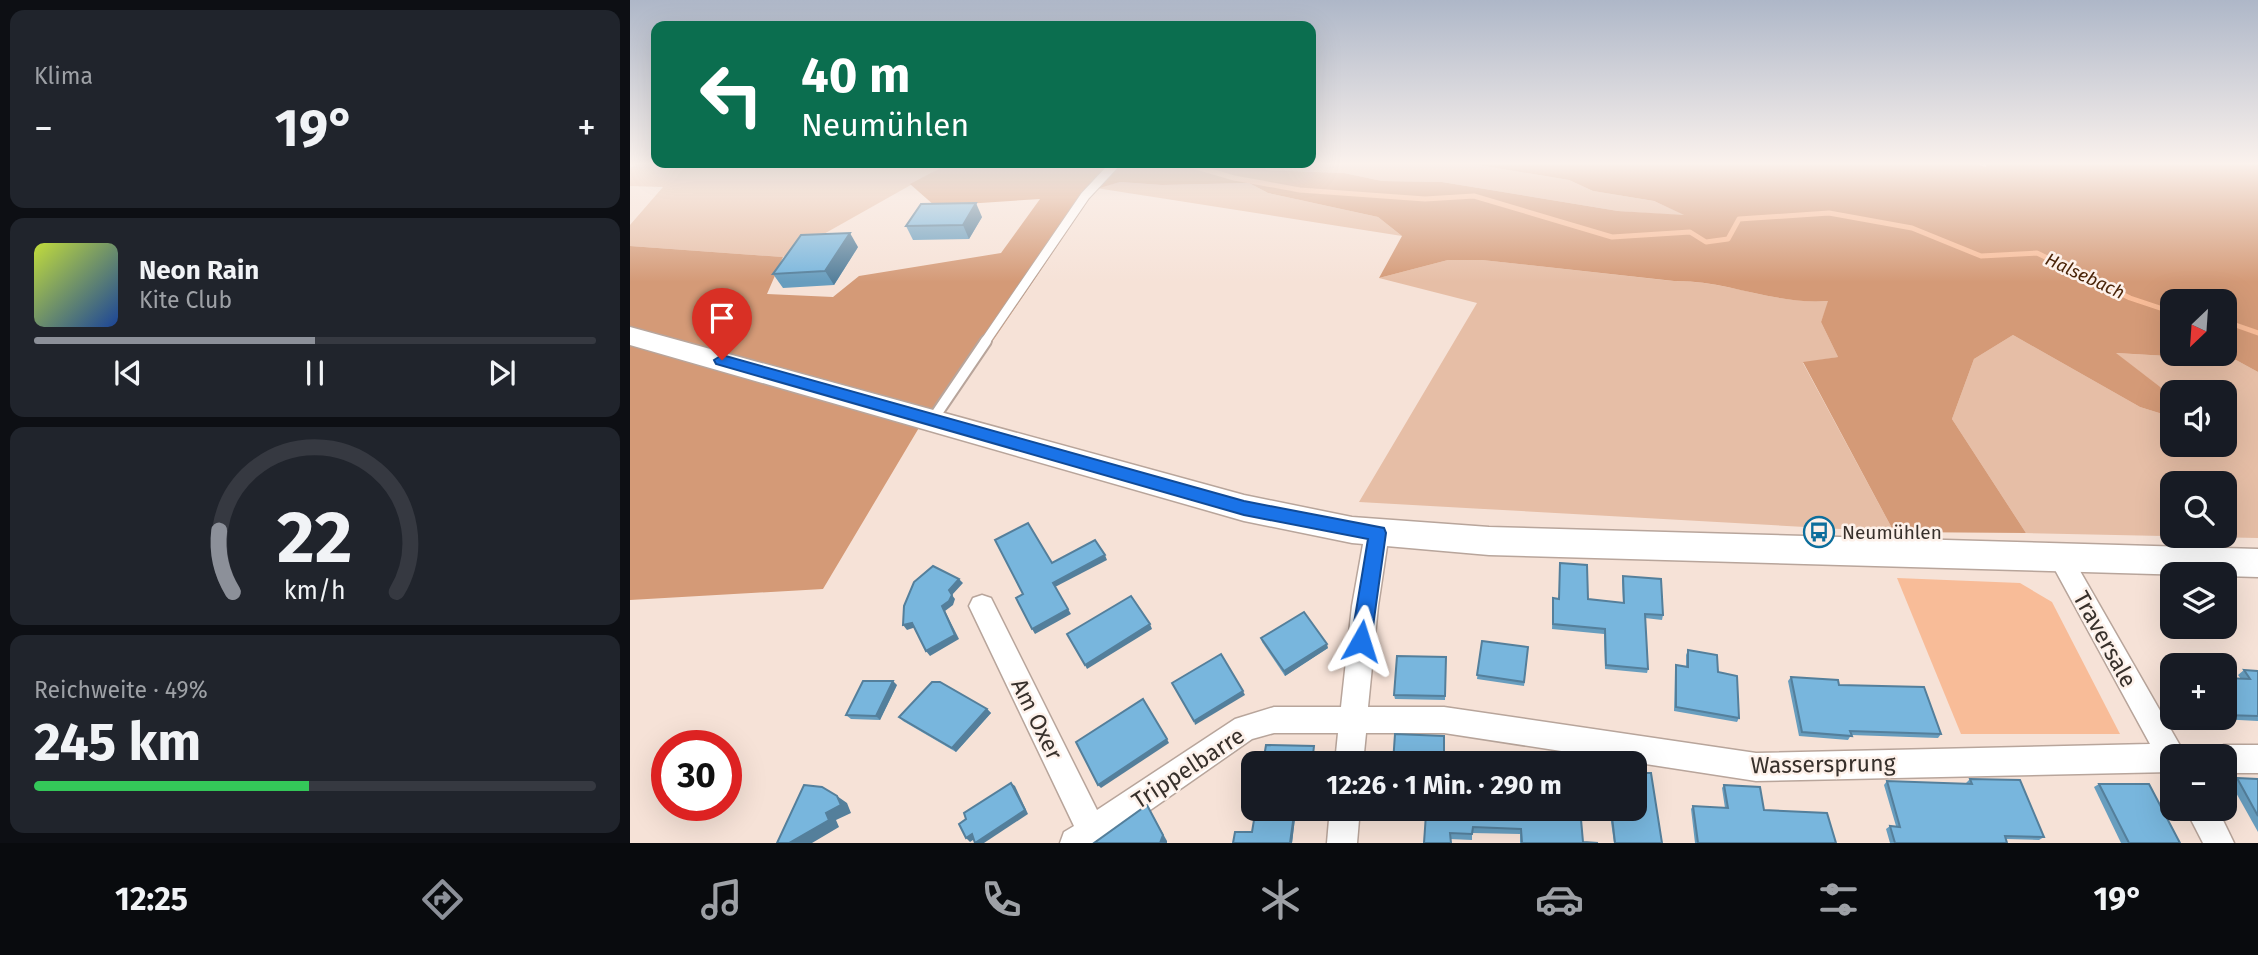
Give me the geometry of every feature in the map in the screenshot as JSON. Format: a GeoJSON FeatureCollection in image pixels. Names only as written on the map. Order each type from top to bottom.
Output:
{"type":"FeatureCollection","features":[{"type":"Feature","properties":{"kind":"street"},"geometry":{"type":"LineString","coordinates":[[630,336],[1244,508],[1377,533],[1625,546],[2258,563]]}},
{"type":"Feature","properties":{"kind":"street"},"geometry":{"type":"LineString","coordinates":[[1350,751],[1365,606],[1377,533]]}},
{"type":"Feature","properties":{"kind":"street","name":"Traversale"},"geometry":{"type":"LineString","coordinates":[[2060,557],[2165,744]]}},
{"type":"Feature","properties":{"kind":"street","name":"Am Oxer"},"geometry":{"type":"LineString","coordinates":[[982,606],[1083,837]]}},
{"type":"Feature","properties":{"kind":"street","name":"Trippelbarre"},"geometry":{"type":"LineString","coordinates":[[1083,837],[1245,728],[1274,720],[1352,720]]}},
{"type":"Feature","properties":{"kind":"street","name":"Wassersprung"},"geometry":{"type":"LineString","coordinates":[[1352,720],[1444,720],[1756,767],[2160,757]]}},
{"type":"Feature","properties":{"kind":"street"},"geometry":{"type":"LineString","coordinates":[[2237,759],[2258,759]]}},
{"type":"Feature","properties":{"kind":"street"},"geometry":{"type":"LineString","coordinates":[[1342,843],[1344,821]]}},
{"type":"Feature","properties":{"kind":"street"},"geometry":{"type":"LineString","coordinates":[[2207,821],[2219,843]]}},
{"type":"Feature","properties":{"kind":"lane"},"geometry":{"type":"LineString","coordinates":[[933,419],[1080,203]]}},
{"type":"Feature","properties":{"kind":"shaded area"},"geometry":{"type":"Polygon","coordinates":[[[649,203],[878,203],[783,257],[630,246],[630,225],[649,203]]]}},
{"type":"Feature","properties":{"kind":"shaded area"},"geometry":{"type":"Polygon","coordinates":[[[932,203],[975,203],[935,206],[932,203]]]}},
{"type":"Feature","properties":{"kind":"shaded area"},"geometry":{"type":"Polygon","coordinates":[[[1037,203],[1086,203],[952,401],[923,421],[823,589],[630,600],[630,246],[783,257],[767,294],[833,297],[859,276],[1001,253],[1037,203]]]}},
{"type":"Feature","properties":{"kind":"shaded area"},"geometry":{"type":"Polygon","coordinates":[[[1194,203],[1315,203],[1378,217],[1402,236],[1194,203]]]}},
{"type":"Feature","properties":{"kind":"shaded area"},"geometry":{"type":"Polygon","coordinates":[[[1315,203],[1572,203],[1618,211],[1684,215],[1659,203],[2258,203],[2258,372],[2237,361],[2237,289],[2160,289],[2160,356],[2116,353],[2160,387],[2160,413],[2140,407],[2013,335],[1974,359],[1952,419],[2026,533],[1894,532],[1803,362],[1838,357],[1821,322],[1828,301],[1789,299],[1713,284],[1482,260],[1448,260],[1379,278],[1402,236],[1378,217],[1315,203]]]}},
{"type":"Feature","properties":{"kind":"shaded area"},"geometry":{"type":"Polygon","coordinates":[[[1572,203],[1659,203],[1687,216],[1618,211],[1572,203]]]}},
{"type":"Feature","properties":{"kind":"shaded area"},"geometry":{"type":"Polygon","coordinates":[[[1448,260],[1482,260],[1712,284],[1789,299],[1829,301],[1821,322],[1838,357],[1803,363],[1894,532],[1359,502],[1477,303],[1379,278],[1448,260]]]}},
{"type":"Feature","properties":{"kind":"shaded area"},"geometry":{"type":"Polygon","coordinates":[[[2013,335],[2140,407],[2160,413],[2160,457],[2237,457],[2237,380],[2160,380],[2160,387],[2115,353],[2160,356],[2160,366],[2237,366],[2237,361],[2258,372],[2258,538],[2237,538],[2237,471],[2160,471],[2160,536],[2026,533],[1952,419],[1974,359],[2013,335]]]}},
{"type":"Feature","properties":{"kind":"shaded area"},"geometry":{"type":"Polygon","coordinates":[[[1897,578],[2020,583],[2052,602],[2120,734],[1961,734],[1897,578]]]}},
{"type":"Feature","properties":{"kind":"building"},"geometry":{"type":"Polygon","coordinates":[[[976,203],[963,225],[906,226],[921,204],[976,203]]]}},
{"type":"Feature","properties":{"kind":"building"},"geometry":{"type":"Polygon","coordinates":[[[850,233],[825,271],[773,274],[801,235],[850,233]]]}},
{"type":"Feature","properties":{"kind":"building"},"geometry":{"type":"Polygon","coordinates":[[[1028,523],[1052,563],[1095,540],[1105,555],[1053,583],[1068,609],[1032,629],[1016,598],[1023,594],[995,540],[1028,523]]]}},
{"type":"Feature","properties":{"kind":"building"},"geometry":{"type":"Polygon","coordinates":[[[1560,563],[1587,565],[1588,599],[1624,603],[1623,576],[1661,579],[1663,615],[1645,614],[1648,669],[1606,665],[1605,629],[1553,624],[1553,598],[1559,599],[1560,563]]]}},
{"type":"Feature","properties":{"kind":"building"},"geometry":{"type":"Polygon","coordinates":[[[933,566],[959,579],[949,590],[952,595],[949,601],[942,606],[955,635],[926,651],[912,623],[903,625],[904,606],[914,582],[933,566]]]}},
{"type":"Feature","properties":{"kind":"building"},"geometry":{"type":"Polygon","coordinates":[[[1131,596],[1150,624],[1085,665],[1067,634],[1131,596]]]}},
{"type":"Feature","properties":{"kind":"building"},"geometry":{"type":"Polygon","coordinates":[[[1304,612],[1327,644],[1284,671],[1261,638],[1304,612]]]}},
{"type":"Feature","properties":{"kind":"building"},"geometry":{"type":"Polygon","coordinates":[[[1482,641],[1528,647],[1524,682],[1477,675],[1482,641]]]}},
{"type":"Feature","properties":{"kind":"building"},"geometry":{"type":"Polygon","coordinates":[[[1688,650],[1717,655],[1718,672],[1737,676],[1739,718],[1676,707],[1676,665],[1688,667],[1688,650]]]}},
{"type":"Feature","properties":{"kind":"building"},"geometry":{"type":"Polygon","coordinates":[[[1221,654],[1243,691],[1194,721],[1172,683],[1221,654]]]}},
{"type":"Feature","properties":{"kind":"building"},"geometry":{"type":"Polygon","coordinates":[[[1397,656],[1446,657],[1445,696],[1394,695],[1397,656]]]}},
{"type":"Feature","properties":{"kind":"building"},"geometry":{"type":"Polygon","coordinates":[[[2244,670],[2258,671],[2258,716],[2237,715],[2237,678],[2250,679],[2244,670]]]}},
{"type":"Feature","properties":{"kind":"building"},"geometry":{"type":"Polygon","coordinates":[[[1791,677],[1838,680],[1839,685],[1924,687],[1941,734],[1850,731],[1852,736],[1802,732],[1791,677]]]}},
{"type":"Feature","properties":{"kind":"building"},"geometry":{"type":"Polygon","coordinates":[[[863,681],[893,681],[876,716],[846,715],[863,681]]]}},
{"type":"Feature","properties":{"kind":"building"},"geometry":{"type":"Polygon","coordinates":[[[932,682],[940,682],[987,709],[952,748],[899,717],[932,682]]]}},
{"type":"Feature","properties":{"kind":"building"},"geometry":{"type":"Polygon","coordinates":[[[1143,699],[1167,739],[1098,785],[1076,742],[1143,699]]]}},
{"type":"Feature","properties":{"kind":"building"},"geometry":{"type":"Polygon","coordinates":[[[1395,734],[1444,736],[1444,751],[1394,751],[1395,734]]]}},
{"type":"Feature","properties":{"kind":"building"},"geometry":{"type":"Polygon","coordinates":[[[1266,745],[1314,746],[1313,751],[1265,751],[1266,745]]]}},
{"type":"Feature","properties":{"kind":"building"},"geometry":{"type":"Polygon","coordinates":[[[1647,773],[1651,773],[1662,843],[1615,843],[1612,821],[1647,821],[1647,773]]]}},
{"type":"Feature","properties":{"kind":"building"},"geometry":{"type":"Polygon","coordinates":[[[2237,778],[2258,779],[2258,816],[2237,778]]]}},
{"type":"Feature","properties":{"kind":"building"},"geometry":{"type":"Polygon","coordinates":[[[1970,779],[2020,780],[2044,837],[2005,836],[2007,843],[1895,843],[1890,826],[1900,827],[1887,781],[1972,784],[1970,779]]]}},
{"type":"Feature","properties":{"kind":"building"},"geometry":{"type":"Polygon","coordinates":[[[1011,783],[1025,810],[975,843],[972,834],[966,838],[959,824],[966,819],[964,813],[1011,783]]]}},
{"type":"Feature","properties":{"kind":"building"},"geometry":{"type":"Polygon","coordinates":[[[2099,784],[2149,784],[2160,805],[2160,821],[2168,821],[2180,843],[2129,843],[2099,784]]]}},
{"type":"Feature","properties":{"kind":"building"},"geometry":{"type":"Polygon","coordinates":[[[804,785],[822,787],[837,796],[841,805],[826,813],[829,820],[789,843],[777,843],[804,785]]]}},
{"type":"Feature","properties":{"kind":"building"},"geometry":{"type":"Polygon","coordinates":[[[1724,785],[1760,787],[1764,810],[1827,813],[1836,843],[1698,843],[1693,806],[1728,808],[1724,785]]]}},
{"type":"Feature","properties":{"kind":"building"},"geometry":{"type":"Polygon","coordinates":[[[1147,805],[1163,835],[1160,843],[1094,843],[1147,805]]]}},
{"type":"Feature","properties":{"kind":"building"},"geometry":{"type":"Polygon","coordinates":[[[1254,821],[1293,821],[1290,843],[1233,843],[1235,832],[1252,832],[1254,821]]]}},
{"type":"Feature","properties":{"kind":"building"},"geometry":{"type":"Polygon","coordinates":[[[1426,821],[1581,821],[1583,842],[1598,843],[1522,843],[1521,829],[1473,827],[1472,834],[1450,833],[1451,843],[1424,843],[1426,821]]]}},
{"type":"Feature","properties":{"kind":"waterway","name":"Halsebach"},"geometry":{"type":"LineString","coordinates":[[1499,203],[1612,237],[1690,232],[1706,242],[1728,239],[1739,219],[1829,213],[1912,228],[1981,256],[2037,253],[2130,298],[2160,308]]}},
{"type":"Feature","properties":{"kind":"waterway","name":"Halsebach"},"geometry":{"type":"LineString","coordinates":[[2237,326],[2258,333]]}},
{"type":"Feature","properties":{"kind":"place","name":"Neumühlen"},"geometry":{"type":"Point","coordinates":[1819,532]}},
{"type":"Feature","properties":{"kind":"route"},"geometry":{"type":"LineString","coordinates":[[722,360],[1244,508],[1377,533],[1361,641]]}}]}
